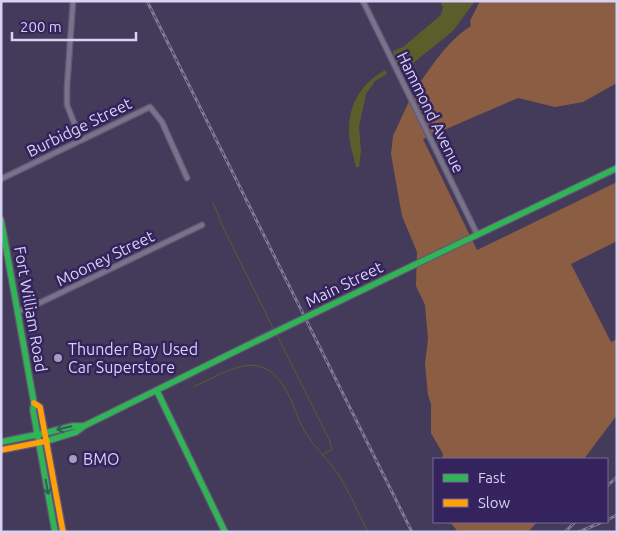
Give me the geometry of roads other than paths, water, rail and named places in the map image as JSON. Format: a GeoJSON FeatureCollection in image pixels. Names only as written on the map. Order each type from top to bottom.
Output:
{"type":"FeatureCollection","features":[{"type":"Feature","properties":{"kind":"street"},"geometry":{"type":"LineString","coordinates":[[73,1],[66,87],[67,105],[81,140]]}},
{"type":"Feature","properties":{"kind":"street","name":"Hammond Avenue"},"geometry":{"type":"LineString","coordinates":[[363,1],[477,234]]}},
{"type":"Feature","properties":{"kind":"street","name":"Burbidge Street"},"geometry":{"type":"LineString","coordinates":[[1,179],[150,107],[162,122],[187,178]]}},
{"type":"Feature","properties":{"kind":"street","name":"Main Street"},"geometry":{"type":"LineString","coordinates":[[1,450],[38,443],[76,432],[84,426],[238,350],[617,168]]}},
{"type":"Feature","properties":{"kind":"street","name":"Fort William Road"},"geometry":{"type":"LineString","coordinates":[[1,220],[34,403],[32,410],[55,532]]}},
{"type":"Feature","properties":{"kind":"street","name":"Mooney Street"},"geometry":{"type":"LineString","coordinates":[[18,311],[29,308],[202,225]]}},
{"type":"Feature","properties":{"kind":"street"},"geometry":{"type":"LineString","coordinates":[[157,391],[225,532]]}},
{"type":"Feature","properties":{"kind":"street","name":"Fort William Road"},"geometry":{"type":"LineString","coordinates":[[34,403],[40,407],[63,532]]}},
{"type":"Feature","properties":{"kind":"street","name":"Main Street"},"geometry":{"type":"LineString","coordinates":[[1,442],[73,426],[84,426]]}},
{"type":"Feature","properties":{"kind":"waterway"},"geometry":{"type":"LineString","coordinates":[[213,202],[224,229],[274,330]]}},
{"type":"Feature","properties":{"kind":"waterway"},"geometry":{"type":"LineString","coordinates":[[276,333],[329,439],[332,450],[322,455]]}},
{"type":"Feature","properties":{"kind":"waterway"},"geometry":{"type":"LineString","coordinates":[[193,387],[234,369],[251,365],[268,370],[277,377],[283,385],[307,435],[342,481],[368,532]]}},
{"type":"Feature","properties":{"kind":"railway"},"geometry":{"type":"LineString","coordinates":[[147,1],[412,532]]}},
{"type":"Feature","properties":{"kind":"railway"},"geometry":{"type":"LineString","coordinates":[[608,485],[617,477]]}},
{"type":"Feature","properties":{"kind":"railway"},"geometry":{"type":"LineString","coordinates":[[608,520],[617,515]]}},
{"type":"Feature","properties":{"kind":"railway"},"geometry":{"type":"LineString","coordinates":[[565,532],[574,523]]}},
{"type":"Feature","properties":{"kind":"railway"},"geometry":{"type":"LineString","coordinates":[[579,532],[600,523]]}},
{"type":"Feature","properties":{"kind":"place","name":"Thunder Bay Used Car Superstore"},"geometry":{"type":"Point","coordinates":[58,358]}},
{"type":"Feature","properties":{"kind":"place","name":"BMO"},"geometry":{"type":"Point","coordinates":[73,459]}}]}
